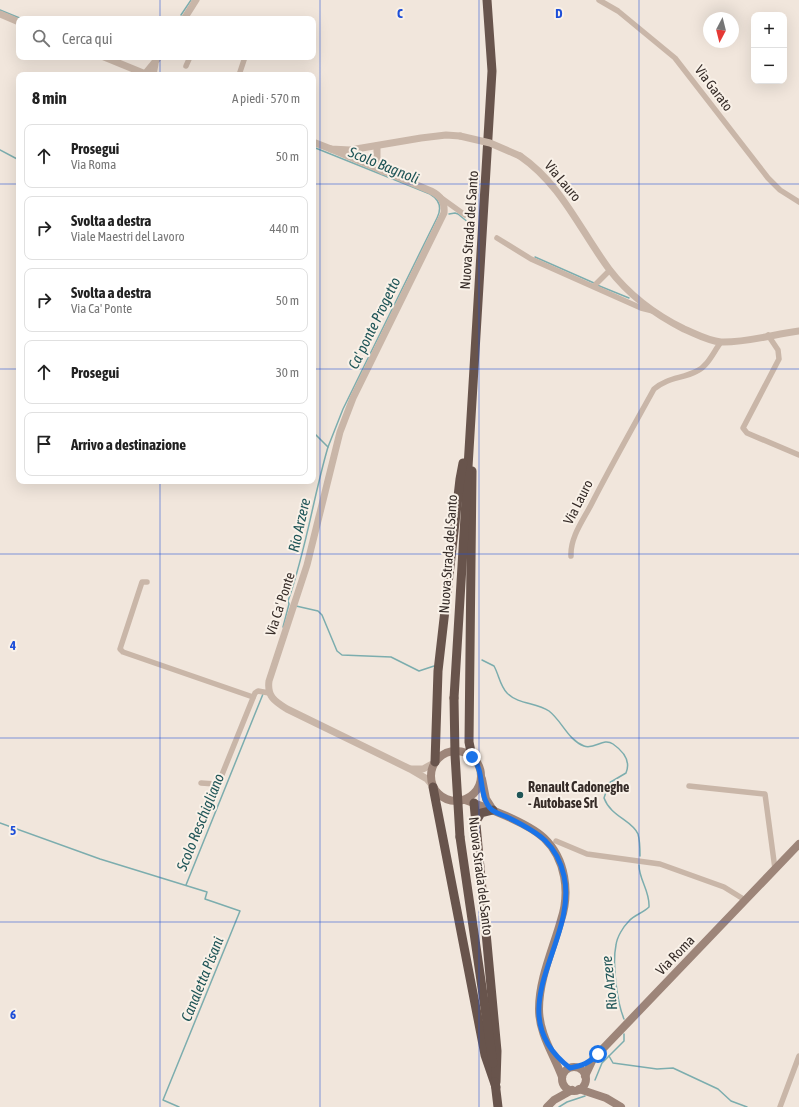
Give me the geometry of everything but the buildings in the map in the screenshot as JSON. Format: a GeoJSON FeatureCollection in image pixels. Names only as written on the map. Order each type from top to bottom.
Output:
{"type":"FeatureCollection","features":[{"type":"Feature","properties":{"kind":"highway","name":"Nuova Strada del Santo"},"geometry":{"type":"LineString","coordinates":[[487,0],[492,71],[454,698],[455,761],[460,837],[498,1106]]}},
{"type":"Feature","properties":{"kind":"highway"},"geometry":{"type":"LineString","coordinates":[[469,441],[473,480],[470,707],[470,742],[472,757]]}},
{"type":"Feature","properties":{"kind":"highway"},"geometry":{"type":"LineString","coordinates":[[435,762],[438,672],[449,568],[460,479],[469,441]]}},
{"type":"Feature","properties":{"kind":"highway"},"geometry":{"type":"LineString","coordinates":[[433,786],[485,1055],[496,1087]]}},
{"type":"Feature","properties":{"kind":"highway"},"geometry":{"type":"LineString","coordinates":[[474,803],[497,1051],[496,1087]]}},
{"type":"Feature","properties":{"kind":"highway"},"geometry":{"type":"LineString","coordinates":[[475,823],[481,813],[493,810]]}},
{"type":"Feature","properties":{"kind":"main road"},"geometry":{"type":"LineString","coordinates":[[493,810],[486,799],[478,764],[472,757],[456,751],[444,754],[435,762],[431,774],[433,786],[441,797],[452,801],[465,800],[493,810],[544,837],[556,854],[564,878],[566,892],[564,911],[542,984],[539,1000],[541,1026],[567,1088],[606,1098]]}},
{"type":"Feature","properties":{"kind":"main road"},"geometry":{"type":"LineString","coordinates":[[474,803],[475,793],[481,778]]}},
{"type":"Feature","properties":{"kind":"main road"},"geometry":{"type":"LineString","coordinates":[[465,800],[475,793]]}},
{"type":"Feature","properties":{"kind":"main road","name":"Via Roma"},"geometry":{"type":"LineString","coordinates":[[573,1068],[593,1059],[799,844]]}},
{"type":"Feature","properties":{"kind":"main road"},"geometry":{"type":"LineString","coordinates":[[553,1054],[573,1068],[606,1098],[621,1107]]}},
{"type":"Feature","properties":{"kind":"main road","name":"Via Roma"},"geometry":{"type":"LineString","coordinates":[[585,1078],[593,1059]]}},
{"type":"Feature","properties":{"kind":"main road"},"geometry":{"type":"LineString","coordinates":[[554,1100],[566,1070],[573,1068]]}},
{"type":"Feature","properties":{"kind":"main road"},"geometry":{"type":"LineString","coordinates":[[546,1107],[554,1100],[583,1087],[585,1078]]}},
{"type":"Feature","properties":{"kind":"street"},"geometry":{"type":"LineString","coordinates":[[187,16],[196,0]]}},
{"type":"Feature","properties":{"kind":"street","name":"Via Garato"},"geometry":{"type":"LineString","coordinates":[[599,0],[618,11],[676,58],[768,178],[780,190],[799,202]]}},
{"type":"Feature","properties":{"kind":"street"},"geometry":{"type":"LineString","coordinates":[[0,14],[16,21]]}},
{"type":"Feature","properties":{"kind":"street"},"geometry":{"type":"LineString","coordinates":[[111,60],[141,72]]}},
{"type":"Feature","properties":{"kind":"street"},"geometry":{"type":"LineString","coordinates":[[148,72],[157,60]]}},
{"type":"Feature","properties":{"kind":"street"},"geometry":{"type":"LineString","coordinates":[[186,66],[189,60]]}},
{"type":"Feature","properties":{"kind":"street"},"geometry":{"type":"LineString","coordinates":[[240,72],[244,60]]}},
{"type":"Feature","properties":{"kind":"street"},"geometry":{"type":"LineString","coordinates":[[154,72],[155,64]]}},
{"type":"Feature","properties":{"kind":"street","name":"Via Lauro"},"geometry":{"type":"LineString","coordinates":[[331,149],[350,150],[428,137],[460,136],[490,143],[520,156],[547,178],[559,193],[610,270],[618,280],[653,311],[700,336],[720,342],[799,331]]}},
{"type":"Feature","properties":{"kind":"street"},"geometry":{"type":"LineString","coordinates":[[316,143],[431,191],[465,215]]}},
{"type":"Feature","properties":{"kind":"street"},"geometry":{"type":"LineString","coordinates":[[377,146],[377,165],[382,171]]}},
{"type":"Feature","properties":{"kind":"street"},"geometry":{"type":"LineString","coordinates":[[440,197],[444,205],[444,213]]}},
{"type":"Feature","properties":{"kind":"street"},"geometry":{"type":"LineString","coordinates":[[444,213],[452,208],[456,208]]}},
{"type":"Feature","properties":{"kind":"street","name":"Via Ca' Ponte"},"geometry":{"type":"LineString","coordinates":[[269,693],[269,681],[306,565],[342,424],[353,398],[444,213]]}},
{"type":"Feature","properties":{"kind":"street","name":"Via Lauro"},"geometry":{"type":"LineString","coordinates":[[497,238],[531,259],[641,308],[653,311]]}},
{"type":"Feature","properties":{"kind":"street"},"geometry":{"type":"LineString","coordinates":[[594,286],[610,270]]}},
{"type":"Feature","properties":{"kind":"street"},"geometry":{"type":"LineString","coordinates":[[768,335],[778,350],[779,359],[743,428],[748,433],[799,455]]}},
{"type":"Feature","properties":{"kind":"street","name":"Via Lauro"},"geometry":{"type":"LineString","coordinates":[[570,556],[570,546],[614,460],[654,389],[663,382],[697,371],[703,367],[720,342]]}},
{"type":"Feature","properties":{"kind":"street"},"geometry":{"type":"LineString","coordinates":[[147,582],[142,582],[120,649],[123,652],[253,697]]}},
{"type":"Feature","properties":{"kind":"street"},"geometry":{"type":"LineString","coordinates":[[201,783],[215,784],[219,782],[253,697],[258,691],[269,693],[275,702],[287,709],[410,769],[427,779],[433,786]]}},
{"type":"Feature","properties":{"kind":"street"},"geometry":{"type":"LineString","coordinates":[[410,769],[423,769],[435,762]]}},
{"type":"Feature","properties":{"kind":"street"},"geometry":{"type":"LineString","coordinates":[[688,786],[765,794],[775,869]]}},
{"type":"Feature","properties":{"kind":"street"},"geometry":{"type":"LineString","coordinates":[[556,842],[587,854],[660,864],[724,887],[745,900]]}},
{"type":"Feature","properties":{"kind":"street"},"geometry":{"type":"LineString","coordinates":[[780,1107],[799,1056]]}},
{"type":"Feature","properties":{"kind":"waterway"},"geometry":{"type":"LineString","coordinates":[[181,15],[191,0]]}},
{"type":"Feature","properties":{"kind":"waterway","name":"Scolo Bagnoli"},"geometry":{"type":"LineString","coordinates":[[0,10],[16,17]]}},
{"type":"Feature","properties":{"kind":"waterway","name":"Ca' ponte Progetto"},"geometry":{"type":"LineString","coordinates":[[316,148],[430,194],[436,199],[440,208],[437,218],[343,409],[328,447]]}},
{"type":"Feature","properties":{"kind":"waterway","name":"Rio Arzere"},"geometry":{"type":"LineString","coordinates":[[0,150],[16,158]]}},
{"type":"Feature","properties":{"kind":"waterway","name":"Scolo Bagnoli"},"geometry":{"type":"LineString","coordinates":[[449,214],[458,214],[475,228]]}},
{"type":"Feature","properties":{"kind":"waterway","name":"Scolo Bagnoli"},"geometry":{"type":"LineString","coordinates":[[535,257],[594,283]]}},
{"type":"Feature","properties":{"kind":"waterway","name":"Scolo Bagnoli"},"geometry":{"type":"LineString","coordinates":[[597,285],[629,298]]}},
{"type":"Feature","properties":{"kind":"waterway","name":"Rio Arzere"},"geometry":{"type":"LineString","coordinates":[[283,627],[289,604],[288,601],[305,544],[328,447],[316,435]]}},
{"type":"Feature","properties":{"kind":"waterway","name":"Rio Arzere"},"geometry":{"type":"LineString","coordinates":[[296,606],[318,611],[322,615],[337,651],[342,655],[391,657],[419,671],[434,666]]}},
{"type":"Feature","properties":{"kind":"waterway","name":"Rio Arzere"},"geometry":{"type":"LineString","coordinates":[[482,660],[494,666],[507,693],[517,700],[539,706],[549,711],[554,715],[569,735],[578,743],[588,747],[609,742],[623,753],[627,760],[626,773],[609,783],[604,798],[611,810],[635,829],[639,837],[640,856]]}},
{"type":"Feature","properties":{"kind":"waterway","name":"Scolo Reschigliano"},"geometry":{"type":"LineString","coordinates":[[186,885],[263,694]]}},
{"type":"Feature","properties":{"kind":"waterway","name":"Canaletta Pisani"},"geometry":{"type":"LineString","coordinates":[[0,823],[100,859],[207,892],[205,899],[240,911],[163,1100],[179,1107]]}},
{"type":"Feature","properties":{"kind":"waterway","name":"Rio Arzere"},"geometry":{"type":"LineString","coordinates":[[624,1019],[621,1012],[616,983],[615,953],[618,939],[625,926],[631,919],[649,907],[648,896],[639,870],[639,865]]}},
{"type":"Feature","properties":{"kind":"waterway","name":"Rio Arzere"},"geometry":{"type":"LineString","coordinates":[[595,1080],[602,1063],[624,1041],[624,1034]]}},
{"type":"Feature","properties":{"kind":"waterway"},"geometry":{"type":"LineString","coordinates":[[609,1056],[613,1063],[657,1069],[673,1068],[718,1089],[731,1101],[747,1107]]}},
{"type":"Feature","properties":{"kind":"waterway","name":"Rio Arzere"},"geometry":{"type":"LineString","coordinates":[[559,1107],[567,1102],[585,1096]]}},
{"type":"Feature","properties":{"kind":"place","name":"Renault Cadoneghe - Autobase Srl"},"geometry":{"type":"Point","coordinates":[520,795]}},
{"type":"Feature","properties":{"kind":"route"},"geometry":{"type":"LineString","coordinates":[[472,757],[480,769],[483,789],[488,804],[493,810],[544,837],[556,854],[562,867],[566,892],[564,911],[549,959],[539,1000],[542,1030],[553,1054],[570,1068],[577,1068],[585,1064],[598,1054]]}}]}
